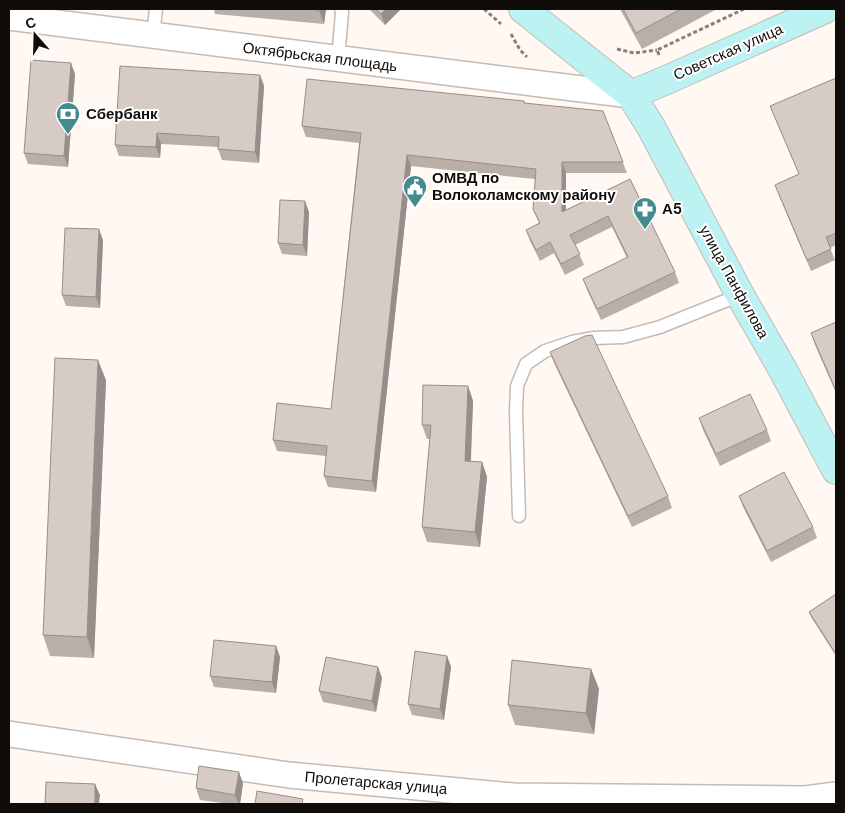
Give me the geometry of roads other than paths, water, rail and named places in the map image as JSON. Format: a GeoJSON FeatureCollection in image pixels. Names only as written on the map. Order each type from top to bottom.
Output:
{"type":"FeatureCollection","features":[{"type":"Feature","properties":{"kind":"main road"},"geometry":{"type":"LineString","coordinates":[[523,9],[631,94]]}},
{"type":"Feature","properties":{"kind":"main road","name":"Советская улица"},"geometry":{"type":"LineString","coordinates":[[631,94],[825,9]]}},
{"type":"Feature","properties":{"kind":"main road","name":"улица Панфилова"},"geometry":{"type":"LineString","coordinates":[[631,94],[651,127],[836,470]]}},
{"type":"Feature","properties":{"kind":"street","name":"Октябрьская площадь"},"geometry":{"type":"LineString","coordinates":[[9,18],[631,94]]}},
{"type":"Feature","properties":{"kind":"street","name":"Пролетарская улица"},"geometry":{"type":"LineString","coordinates":[[9,734],[289,775],[513,796],[805,799],[836,795]]}},
{"type":"Feature","properties":{"kind":"lane"},"geometry":{"type":"LineString","coordinates":[[153,36],[156,9]]}},
{"type":"Feature","properties":{"kind":"lane"},"geometry":{"type":"LineString","coordinates":[[338,59],[341,9]]}},
{"type":"Feature","properties":{"kind":"lane"},"geometry":{"type":"LineString","coordinates":[[519,516],[517,386],[526,364],[545,351],[572,342],[594,338],[623,337],[660,327],[740,295]]}},
{"type":"Feature","properties":{"kind":"place","name":"Сбербанк"},"geometry":{"type":"Point","coordinates":[68,135]}},
{"type":"Feature","properties":{"kind":"place","name":"ОМВД по Волоколамскому району"},"geometry":{"type":"Point","coordinates":[415,208]}},
{"type":"Feature","properties":{"kind":"place","name":"А5"},"geometry":{"type":"Point","coordinates":[645,230]}}]}
